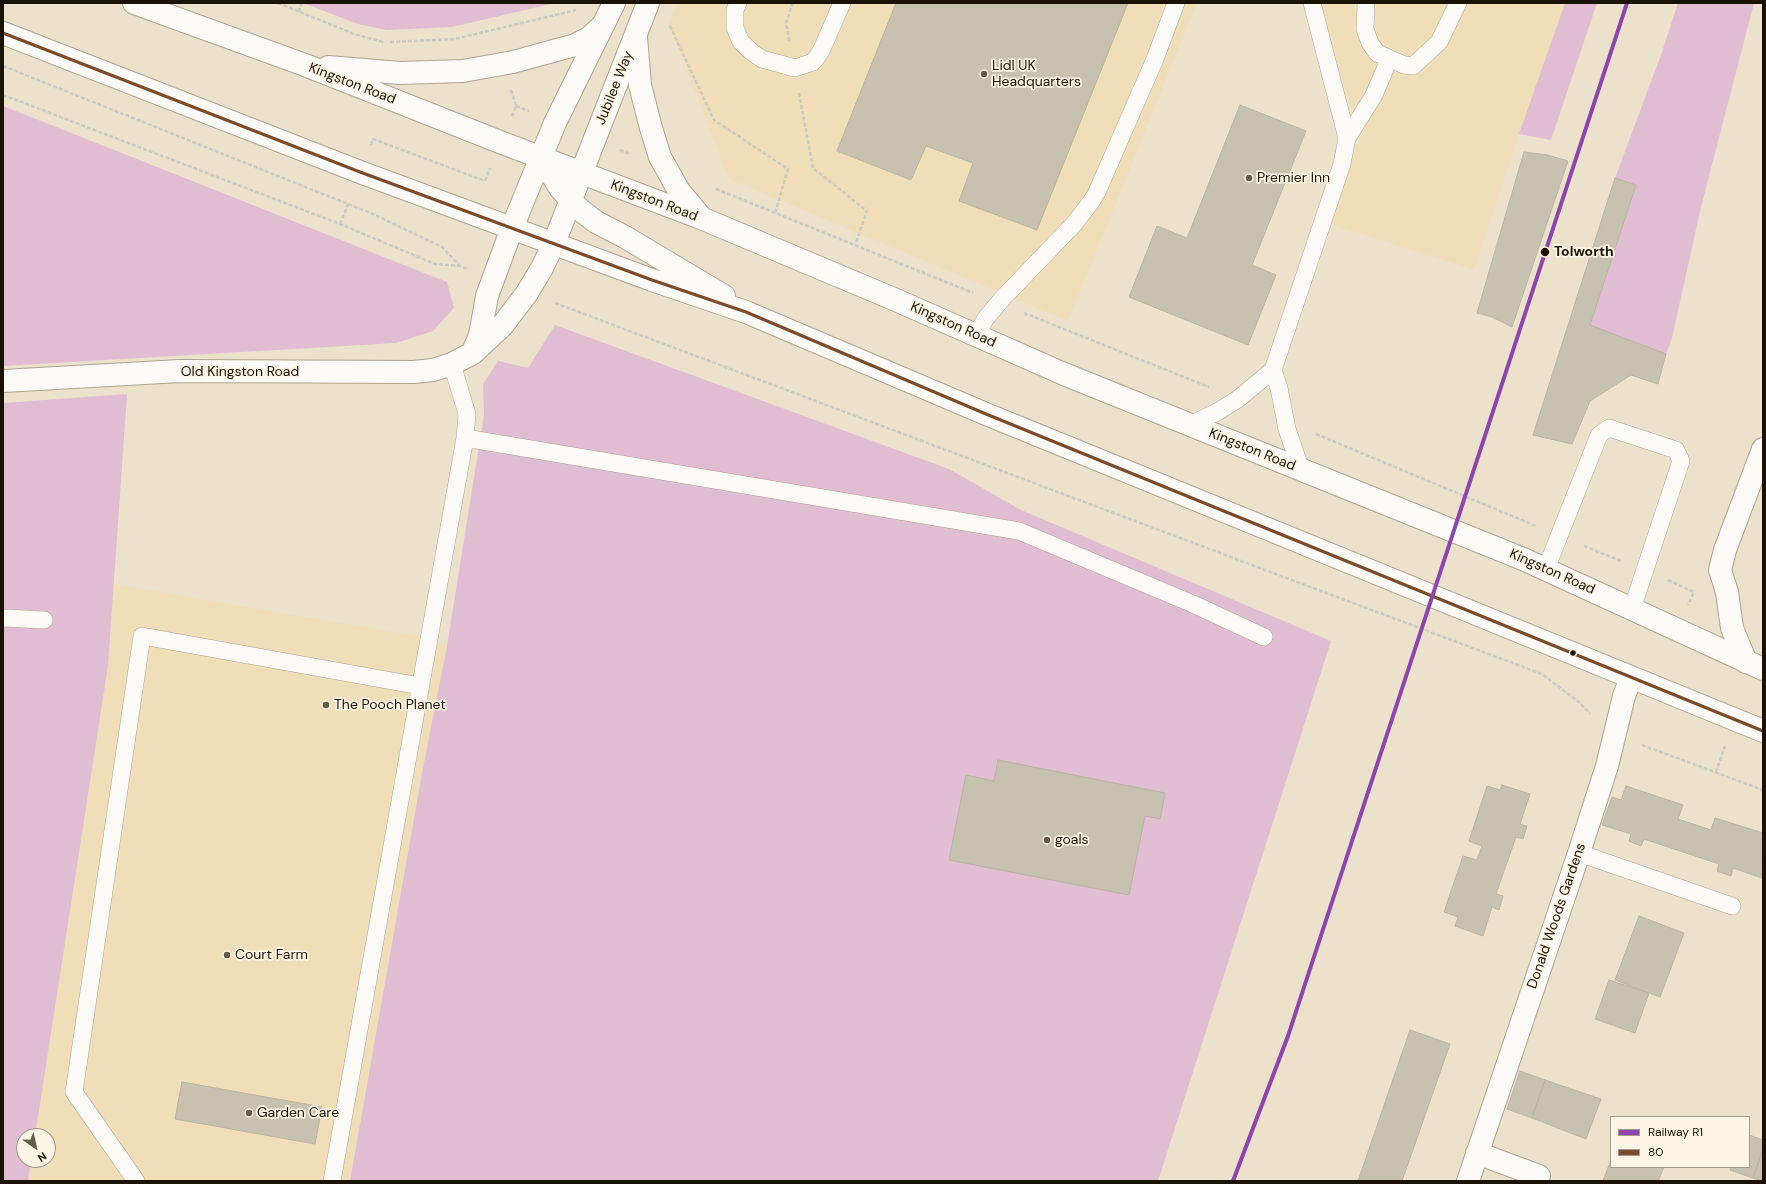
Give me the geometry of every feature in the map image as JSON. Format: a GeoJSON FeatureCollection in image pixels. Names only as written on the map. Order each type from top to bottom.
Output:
{"type":"FeatureCollection","features":[{"type":"Feature","properties":{"kind":"main road","name":"Kingston Road"},"geometry":{"type":"LineString","coordinates":[[134,3],[305,65],[581,173],[701,218],[1064,374],[1546,569],[1755,666]]}},
{"type":"Feature","properties":{"kind":"main road"},"geometry":{"type":"LineString","coordinates":[[473,353],[480,335],[488,296],[540,156],[614,3]]}},
{"type":"Feature","properties":{"kind":"main road","name":"Jubilee Way"},"geometry":{"type":"LineString","coordinates":[[570,201],[636,37],[648,3]]}},
{"type":"Feature","properties":{"kind":"main road"},"geometry":{"type":"LineString","coordinates":[[305,65],[400,73],[462,71],[513,62],[575,45],[589,38],[603,24]]}},
{"type":"Feature","properties":{"kind":"main road"},"geometry":{"type":"LineString","coordinates":[[3,33],[360,172],[652,280],[746,312],[986,414],[1763,731]]}},
{"type":"Feature","properties":{"kind":"main road"},"geometry":{"type":"LineString","coordinates":[[636,37],[640,85],[660,157],[679,191],[701,218]]}},
{"type":"Feature","properties":{"kind":"main road"},"geometry":{"type":"LineString","coordinates":[[540,156],[570,201],[596,222],[717,290],[746,312]]}},
{"type":"Feature","properties":{"kind":"main road","name":"Old Kingston Road"},"geometry":{"type":"LineString","coordinates":[[3,381],[180,371],[414,372],[433,370],[452,364],[473,353],[502,326],[527,293],[554,244],[570,201]]}},
{"type":"Feature","properties":{"kind":"main road"},"geometry":{"type":"LineString","coordinates":[[1755,666],[1732,628],[1727,592],[1720,570],[1725,550],[1763,449]]}},
{"type":"Feature","properties":{"kind":"main road","name":"Donald Woods Gardens"},"geometry":{"type":"LineString","coordinates":[[1468,1181],[1579,853],[1607,766],[1624,696],[1631,678]]}},
{"type":"Feature","properties":{"kind":"main road"},"geometry":{"type":"LineString","coordinates":[[1477,1153],[1540,1176]]}},
{"type":"Feature","properties":{"kind":"lane"},"geometry":{"type":"LineString","coordinates":[[738,3],[735,10],[735,28],[741,42],[762,59],[795,68],[813,62],[817,57],[842,3]]}},
{"type":"Feature","properties":{"kind":"lane"},"geometry":{"type":"LineString","coordinates":[[976,335],[986,318],[998,303],[1074,224],[1094,197],[1155,59],[1176,3]]}},
{"type":"Feature","properties":{"kind":"lane"},"geometry":{"type":"LineString","coordinates":[[1312,3],[1348,138]]}},
{"type":"Feature","properties":{"kind":"lane"},"geometry":{"type":"LineString","coordinates":[[1366,3],[1365,29],[1370,43],[1377,53],[1404,66],[1414,66],[1439,42],[1458,3]]}},
{"type":"Feature","properties":{"kind":"lane"},"geometry":{"type":"LineString","coordinates":[[1190,424],[1217,412],[1238,399],[1274,370],[1342,164],[1348,138],[1373,97],[1389,60]]}},
{"type":"Feature","properties":{"kind":"lane"},"geometry":{"type":"LineString","coordinates":[[332,1181],[465,438],[467,414],[452,364]]}},
{"type":"Feature","properties":{"kind":"lane"},"geometry":{"type":"LineString","coordinates":[[1274,370],[1287,429],[1301,470]]}},
{"type":"Feature","properties":{"kind":"lane"},"geometry":{"type":"LineString","coordinates":[[1546,569],[1599,435],[1609,428],[1676,450],[1681,461],[1632,609]]}},
{"type":"Feature","properties":{"kind":"lane"},"geometry":{"type":"LineString","coordinates":[[465,438],[1019,531],[1193,604],[1264,637]]}},
{"type":"Feature","properties":{"kind":"lane"},"geometry":{"type":"LineString","coordinates":[[3,618],[44,620]]}},
{"type":"Feature","properties":{"kind":"lane"},"geometry":{"type":"LineString","coordinates":[[136,1181],[74,1092],[142,636],[420,686]]}},
{"type":"Feature","properties":{"kind":"lane"},"geometry":{"type":"LineString","coordinates":[[1579,853],[1732,906]]}},
{"type":"Feature","properties":{"kind":"path"},"geometry":{"type":"LineString","coordinates":[[278,3],[354,34],[385,42],[455,39],[580,8]]}},
{"type":"Feature","properties":{"kind":"path"},"geometry":{"type":"LineString","coordinates":[[299,12],[301,3]]}},
{"type":"Feature","properties":{"kind":"path"},"geometry":{"type":"LineString","coordinates":[[794,3],[786,23],[813,168],[867,211],[855,245]]}},
{"type":"Feature","properties":{"kind":"path"},"geometry":{"type":"LineString","coordinates":[[669,24],[714,120],[788,169],[775,213]]}},
{"type":"Feature","properties":{"kind":"path"},"geometry":{"type":"LineString","coordinates":[[3,66],[349,203],[442,247],[460,266],[436,264],[340,224],[3,95]]}},
{"type":"Feature","properties":{"kind":"path"},"geometry":{"type":"LineString","coordinates":[[369,150],[373,139],[485,181],[491,167]]}},
{"type":"Feature","properties":{"kind":"path"},"geometry":{"type":"LineString","coordinates":[[711,187],[1212,389]]}},
{"type":"Feature","properties":{"kind":"path"},"geometry":{"type":"LineString","coordinates":[[340,224],[349,203]]}},
{"type":"Feature","properties":{"kind":"path"},"geometry":{"type":"LineString","coordinates":[[550,301],[1542,674],[1580,703]]}},
{"type":"Feature","properties":{"kind":"path"},"geometry":{"type":"LineString","coordinates":[[1312,432],[1540,528]]}},
{"type":"Feature","properties":{"kind":"path"},"geometry":{"type":"LineString","coordinates":[[1579,544],[1622,562]]}},
{"type":"Feature","properties":{"kind":"path"},"geometry":{"type":"LineString","coordinates":[[1664,578],[1694,592],[1687,609]]}},
{"type":"Feature","properties":{"kind":"path"},"geometry":{"type":"LineString","coordinates":[[1716,772],[1727,740]]}},
{"type":"Feature","properties":{"kind":"path"},"geometry":{"type":"LineString","coordinates":[[1639,744],[1763,790]]}},
{"type":"Feature","properties":{"kind":"shaded area"},"geometry":{"type":"Polygon","coordinates":[[[303,3],[555,3],[452,27],[387,30],[358,24],[303,3]]]}},
{"type":"Feature","properties":{"kind":"shaded area"},"geometry":{"type":"Polygon","coordinates":[[[677,3],[1197,3],[1068,321],[729,179],[669,24],[677,3]]]}},
{"type":"Feature","properties":{"kind":"shaded area"},"geometry":{"type":"Polygon","coordinates":[[[1320,3],[1597,3],[1519,134],[1474,270],[1330,224],[1369,115],[1351,109],[1320,3]]]}},
{"type":"Feature","properties":{"kind":"shaded area"},"geometry":{"type":"Polygon","coordinates":[[[1565,3],[1597,3],[1551,140],[1519,134],[1565,3]]]}},
{"type":"Feature","properties":{"kind":"shaded area"},"geometry":{"type":"Polygon","coordinates":[[[1678,3],[1754,3],[1701,207],[1672,338],[1666,354],[1590,325],[1635,185],[1615,178],[1661,55],[1678,3]]]}},
{"type":"Feature","properties":{"kind":"shaded area"},"geometry":{"type":"Polygon","coordinates":[[[3,106],[447,282],[454,308],[433,331],[396,343],[3,366],[3,106]]]}},
{"type":"Feature","properties":{"kind":"shaded area"},"geometry":{"type":"Polygon","coordinates":[[[555,325],[949,469],[1021,510],[1331,641],[1158,1181],[350,1181],[422,773],[447,646],[484,415],[483,384],[498,361],[528,368],[555,325]]]}},
{"type":"Feature","properties":{"kind":"shaded area"},"geometry":{"type":"Polygon","coordinates":[[[127,394],[108,666],[36,1128],[16,1128],[16,1168],[30,1168],[28,1181],[3,1181],[3,403],[127,394]]]}},
{"type":"Feature","properties":{"kind":"shaded area","name":"Court Farm"},"geometry":{"type":"Polygon","coordinates":[[[114,584],[422,637],[447,646],[422,773],[350,1181],[28,1181],[30,1168],[56,1168],[56,1128],[36,1128],[108,666],[114,584]]]}},
{"type":"Feature","properties":{"kind":"building","name":"Lidl UK Headquarters"},"geometry":{"type":"Polygon","coordinates":[[[896,3],[1128,3],[1037,230],[959,201],[973,163],[926,146],[911,180],[837,151],[896,3]]]}},
{"type":"Feature","properties":{"kind":"building","name":"Premier Inn"},"geometry":{"type":"Polygon","coordinates":[[[1240,105],[1306,131],[1252,265],[1276,275],[1248,345],[1129,297],[1157,226],[1187,238],[1240,105]]]}},
{"type":"Feature","properties":{"kind":"building"},"geometry":{"type":"Polygon","coordinates":[[[1524,152],[1547,155],[1568,161],[1512,327],[1492,317],[1477,313],[1524,152]]]}},
{"type":"Feature","properties":{"kind":"building"},"geometry":{"type":"Polygon","coordinates":[[[1615,178],[1636,185],[1590,325],[1666,354],[1658,384],[1631,375],[1590,401],[1572,444],[1533,435],[1615,178]]]}},
{"type":"Feature","properties":{"kind":"building","name":"goals"},"geometry":{"type":"Polygon","coordinates":[[[998,760],[1165,793],[1160,819],[1145,816],[1129,895],[949,860],[966,775],[994,781],[998,760]]]}},
{"type":"Feature","properties":{"kind":"building"},"geometry":{"type":"Polygon","coordinates":[[[1502,785],[1530,794],[1520,824],[1527,826],[1523,839],[1516,837],[1496,894],[1503,896],[1499,910],[1492,907],[1483,936],[1455,926],[1458,917],[1444,912],[1463,856],[1477,860],[1482,846],[1469,841],[1487,786],[1500,790],[1502,785]]]}},
{"type":"Feature","properties":{"kind":"building"},"geometry":{"type":"Polygon","coordinates":[[[1626,786],[1683,805],[1678,819],[1711,830],[1715,818],[1763,833],[1762,878],[1733,868],[1731,876],[1717,871],[1719,864],[1644,839],[1641,846],[1629,841],[1631,834],[1602,825],[1612,797],[1621,800],[1626,786]]]}},
{"type":"Feature","properties":{"kind":"building"},"geometry":{"type":"Polygon","coordinates":[[[1639,916],[1684,933],[1660,997],[1615,980],[1639,916]]]}},
{"type":"Feature","properties":{"kind":"building"},"geometry":{"type":"Polygon","coordinates":[[[1609,980],[1649,993],[1635,1033],[1595,1019],[1609,980]]]}},
{"type":"Feature","properties":{"kind":"building"},"geometry":{"type":"Polygon","coordinates":[[[1410,1030],[1450,1044],[1402,1181],[1358,1181],[1410,1030]]]}},
{"type":"Feature","properties":{"kind":"building"},"geometry":{"type":"Polygon","coordinates":[[[1520,1071],[1545,1080],[1532,1118],[1507,1109],[1520,1071]]]}},
{"type":"Feature","properties":{"kind":"building"},"geometry":{"type":"Polygon","coordinates":[[[1545,1080],[1601,1099],[1586,1139],[1532,1118],[1545,1080]]]}},
{"type":"Feature","properties":{"kind":"building","name":"Garden Care"},"geometry":{"type":"Polygon","coordinates":[[[182,1082],[322,1107],[315,1144],[175,1119],[182,1082]]]}},
{"type":"Feature","properties":{"kind":"building"},"geometry":{"type":"Polygon","coordinates":[[[1750,1135],[1763,1140],[1763,1149],[1753,1178],[1730,1170],[1731,1168],[1750,1168],[1750,1135]]]}},
{"type":"Feature","properties":{"kind":"building"},"geometry":{"type":"Polygon","coordinates":[[[1763,1149],[1763,1181],[1753,1178],[1763,1149]]]}},
{"type":"Feature","properties":{"kind":"building"},"geometry":{"type":"Polygon","coordinates":[[[1610,1163],[1610,1168],[1664,1168],[1658,1181],[1603,1181],[1610,1163]]]}},
{"type":"Feature","properties":{"kind":"rail line","name":"R1"},"geometry":{"type":"LineString","coordinates":[[1233,1181],[1288,1036],[1627,3]]}},
{"type":"Feature","properties":{"kind":"transit line","name":"80"},"geometry":{"type":"LineString","coordinates":[[3,33],[360,172],[652,280],[746,312],[986,414],[1763,731]]}},
{"type":"Feature","properties":{"kind":"place","name":"Lidl UK Headquarters"},"geometry":{"type":"Point","coordinates":[984,74]}},
{"type":"Feature","properties":{"kind":"place","name":"Premier Inn"},"geometry":{"type":"Point","coordinates":[1249,178]}},
{"type":"Feature","properties":{"kind":"place","name":"Tolworth"},"geometry":{"type":"Point","coordinates":[1545,252]}},
{"type":"Feature","properties":{"kind":"place","name":"The Pooch Planet"},"geometry":{"type":"Point","coordinates":[326,705]}},
{"type":"Feature","properties":{"kind":"place","name":"goals"},"geometry":{"type":"Point","coordinates":[1047,840]}},
{"type":"Feature","properties":{"kind":"place","name":"Court Farm"},"geometry":{"type":"Point","coordinates":[227,955]}},
{"type":"Feature","properties":{"kind":"place","name":"Garden Care"},"geometry":{"type":"Point","coordinates":[249,1113]}}]}
